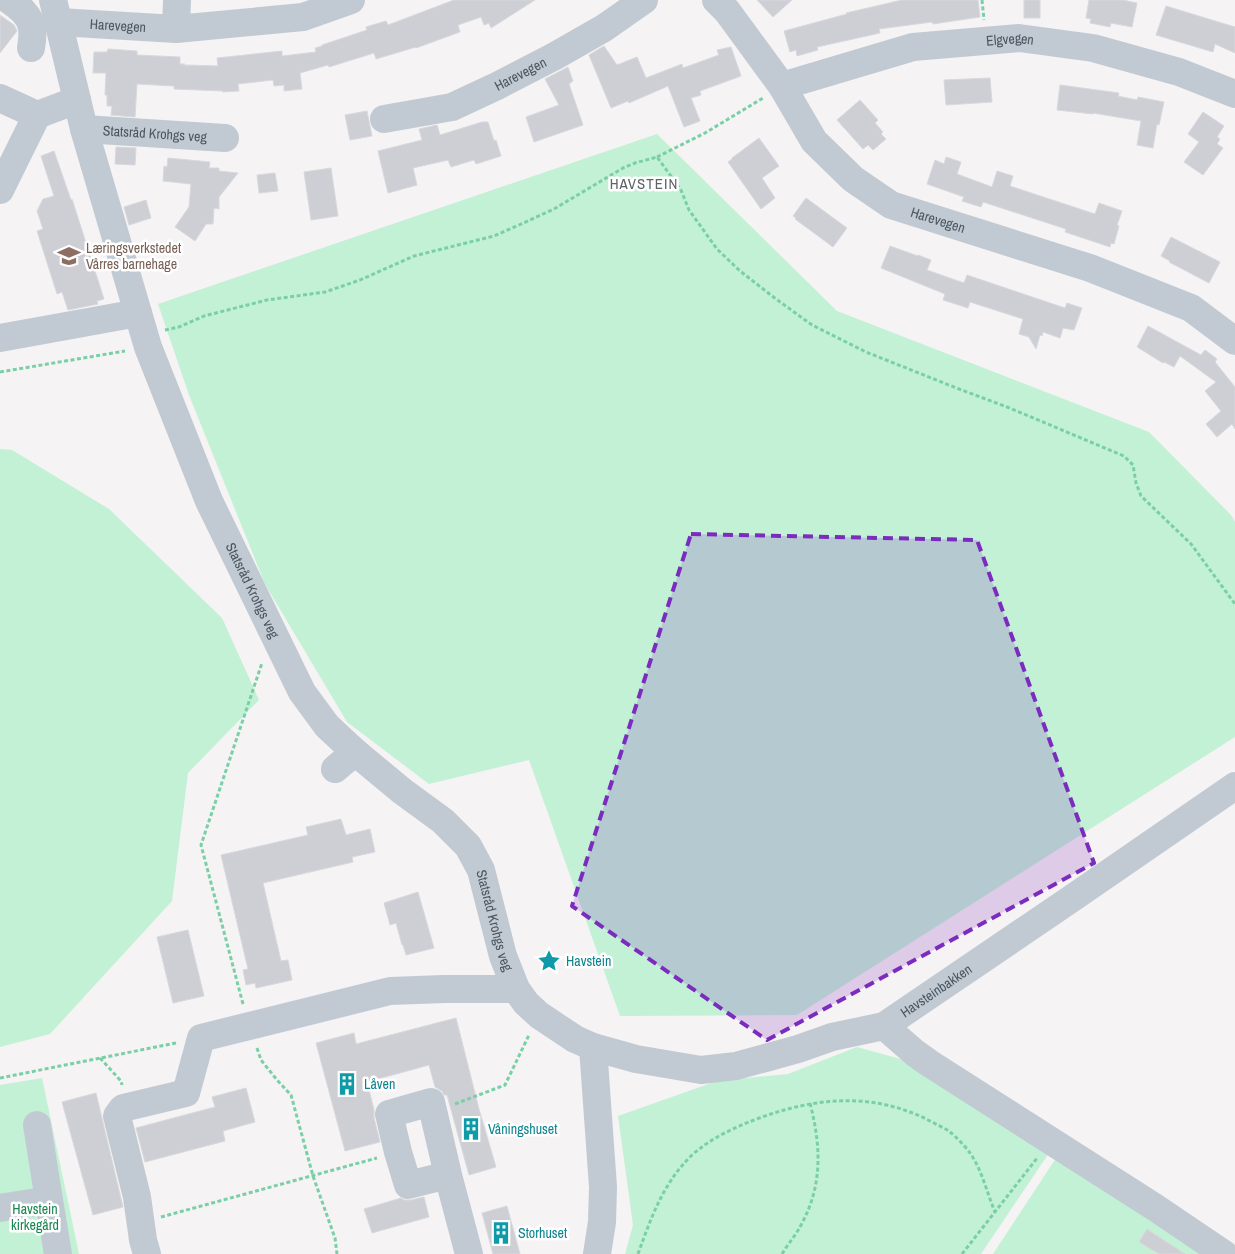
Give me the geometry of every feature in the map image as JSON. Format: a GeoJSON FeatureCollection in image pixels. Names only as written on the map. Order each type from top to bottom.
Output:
{"type":"FeatureCollection","features":[{"type":"Feature","properties":{"kind":"street"},"geometry":{"type":"LineString","coordinates":[[9,0],[21,8],[29,18],[33,28],[31,48]]}},
{"type":"Feature","properties":{"kind":"street"},"geometry":{"type":"LineString","coordinates":[[176,30],[177,0]]}},
{"type":"Feature","properties":{"kind":"street","name":"Harevegen"},"geometry":{"type":"LineString","coordinates":[[56,11],[176,30],[303,17],[350,0]]}},
{"type":"Feature","properties":{"kind":"street","name":"Harevegen"},"geometry":{"type":"LineString","coordinates":[[384,119],[452,107],[555,56],[604,28],[644,0]]}},
{"type":"Feature","properties":{"kind":"street","name":"Harevegen"},"geometry":{"type":"LineString","coordinates":[[716,0],[782,86],[814,141],[853,179],[892,205],[1090,268],[1192,308],[1235,341]]}},
{"type":"Feature","properties":{"kind":"street","name":"Statsråd Krohgs veg"},"geometry":{"type":"LineString","coordinates":[[56,11],[84,129],[144,332],[209,501],[302,692],[327,726],[345,761],[402,791],[443,822],[468,846],[481,870],[503,956],[516,989],[526,1003],[539,1015],[576,1039],[593,1047]]}},
{"type":"Feature","properties":{"kind":"street","name":"Elgvegen"},"geometry":{"type":"LineString","coordinates":[[782,86],[913,47],[1018,38],[1093,48],[1179,72],[1235,94]]}},
{"type":"Feature","properties":{"kind":"street"},"geometry":{"type":"LineString","coordinates":[[0,98],[37,115]]}},
{"type":"Feature","properties":{"kind":"street"},"geometry":{"type":"LineString","coordinates":[[0,190],[37,115],[77,100]]}},
{"type":"Feature","properties":{"kind":"street","name":"Statsråd Krohgs veg"},"geometry":{"type":"LineString","coordinates":[[84,129],[225,138]]}},
{"type":"Feature","properties":{"kind":"street"},"geometry":{"type":"LineString","coordinates":[[0,338],[144,332]]}},
{"type":"Feature","properties":{"kind":"street","name":"Havsteinbakken"},"geometry":{"type":"LineString","coordinates":[[593,1047],[636,1059],[701,1070],[736,1066],[798,1049],[832,1037],[884,1026],[1235,786]]}},
{"type":"Feature","properties":{"kind":"street","name":"Statsråd Krohgs veg"},"geometry":{"type":"LineString","coordinates":[[201,1038],[390,991],[516,989]]}},
{"type":"Feature","properties":{"kind":"street"},"geometry":{"type":"LineString","coordinates":[[884,1026],[915,1054],[1156,1208],[1224,1254]]}},
{"type":"Feature","properties":{"kind":"street"},"geometry":{"type":"LineString","coordinates":[[147,1254],[143,1240],[137,1197],[117,1116],[127,1107],[186,1093],[201,1038]]}},
{"type":"Feature","properties":{"kind":"street"},"geometry":{"type":"LineString","coordinates":[[593,1047],[603,1187],[602,1222],[597,1254]]}},
{"type":"Feature","properties":{"kind":"street"},"geometry":{"type":"LineString","coordinates":[[448,1175],[408,1185],[389,1114],[431,1102],[469,1254]]}},
{"type":"Feature","properties":{"kind":"street"},"geometry":{"type":"LineString","coordinates":[[37,1126],[58,1254]]}},
{"type":"Feature","properties":{"kind":"street"},"geometry":{"type":"LineString","coordinates":[[0,1208],[49,1200]]}},
{"type":"Feature","properties":{"kind":"path"},"geometry":{"type":"LineString","coordinates":[[0,372],[144,332],[179,328],[204,316],[267,300],[325,292],[360,280],[414,256],[494,236],[554,209],[623,168],[657,157],[705,133],[782,86]]}},
{"type":"Feature","properties":{"kind":"path"},"geometry":{"type":"LineString","coordinates":[[657,157],[681,190],[689,210],[717,249],[740,270],[812,325],[866,352],[1007,407],[1124,456],[1133,465],[1140,496],[1191,544],[1235,604]]}},
{"type":"Feature","properties":{"kind":"path"},"geometry":{"type":"LineString","coordinates":[[272,632],[201,845],[261,1060],[291,1095],[313,1176],[334,1238],[337,1254]]}},
{"type":"Feature","properties":{"kind":"path"},"geometry":{"type":"LineString","coordinates":[[434,1111],[504,1085],[539,1015]]}},
{"type":"Feature","properties":{"kind":"path"},"geometry":{"type":"LineString","coordinates":[[0,1078],[201,1038]]}},
{"type":"Feature","properties":{"kind":"path"},"geometry":{"type":"LineString","coordinates":[[100,1058],[121,1081],[127,1107]]}},
{"type":"Feature","properties":{"kind":"path"},"geometry":{"type":"LineString","coordinates":[[638,1254],[655,1208],[675,1174],[710,1141],[732,1129],[769,1114],[810,1103],[834,1100],[866,1101],[895,1107],[925,1118],[949,1131],[970,1152],[982,1176],[994,1212]]}},
{"type":"Feature","properties":{"kind":"path"},"geometry":{"type":"LineString","coordinates":[[782,1254],[801,1225],[816,1187],[818,1166],[816,1128],[810,1103]]}},
{"type":"Feature","properties":{"kind":"path"},"geometry":{"type":"LineString","coordinates":[[962,1254],[1051,1141]]}},
{"type":"Feature","properties":{"kind":"path"},"geometry":{"type":"LineString","coordinates":[[141,1222],[398,1152]]}},
{"type":"Feature","properties":{"kind":"highlighted area"},"geometry":{"type":"Polygon","coordinates":[[[691,534],[977,540],[1094,863],[767,1040],[572,906],[691,534]]]}},
{"type":"Feature","properties":{"kind":"green space"},"geometry":{"type":"Polygon","coordinates":[[[657,134],[837,311],[1149,432],[1231,515],[1235,522],[1235,737],[797,1015],[620,1016],[529,760],[429,784],[347,722],[265,584],[189,395],[158,304],[657,134]]]}},
{"type":"Feature","properties":{"kind":"green space"},"geometry":{"type":"Polygon","coordinates":[[[0,449],[12,450],[109,509],[222,618],[259,700],[188,773],[172,901],[50,1034],[0,1047],[0,449]]]}},
{"type":"Feature","properties":{"kind":"green space"},"geometry":{"type":"Polygon","coordinates":[[[857,1047],[922,1065],[1051,1150],[981,1254],[625,1254],[633,1225],[618,1116],[717,1081],[788,1074],[857,1047]]]}},
{"type":"Feature","properties":{"kind":"green space","name":"Havstein kirkegård"},"geometry":{"type":"Polygon","coordinates":[[[42,1078],[79,1254],[0,1254],[0,1085],[42,1078]]]}},
{"type":"Feature","properties":{"kind":"green space"},"geometry":{"type":"Polygon","coordinates":[[[1058,1155],[1214,1254],[993,1254],[1058,1155]]]}},
{"type":"Feature","properties":{"kind":"building"},"geometry":{"type":"Polygon","coordinates":[[[454,0],[535,0],[491,28],[489,23],[484,25],[481,17],[458,25],[460,32],[416,48],[376,59],[374,53],[329,67],[328,65],[300,73],[302,89],[284,91],[284,85],[274,86],[273,80],[238,84],[239,91],[223,92],[174,89],[174,86],[137,84],[135,117],[111,115],[112,106],[107,106],[107,95],[105,95],[106,73],[93,73],[94,52],[107,52],[108,49],[137,51],[137,55],[180,57],[180,64],[184,65],[218,66],[217,58],[282,51],[282,56],[316,52],[315,48],[367,30],[366,27],[386,21],[388,25],[454,0]]]}},
{"type":"Feature","properties":{"kind":"building"},"geometry":{"type":"Polygon","coordinates":[[[757,0],[792,0],[773,17],[757,0]]]}},
{"type":"Feature","properties":{"kind":"building"},"geometry":{"type":"Polygon","coordinates":[[[902,0],[978,0],[980,17],[879,29],[880,33],[817,47],[818,50],[797,56],[796,50],[790,52],[784,31],[846,13],[902,0]]]}},
{"type":"Feature","properties":{"kind":"building"},"geometry":{"type":"Polygon","coordinates":[[[1024,0],[1040,0],[1040,18],[1024,18],[1024,0]]]}},
{"type":"Feature","properties":{"kind":"building"},"geometry":{"type":"Polygon","coordinates":[[[1089,0],[1123,0],[1137,3],[1132,27],[1111,23],[1110,27],[1090,23],[1091,19],[1086,18],[1089,0]]]}},
{"type":"Feature","properties":{"kind":"building"},"geometry":{"type":"Polygon","coordinates":[[[1166,6],[1235,27],[1235,53],[1215,44],[1213,52],[1156,35],[1166,6]]]}},
{"type":"Feature","properties":{"kind":"building"},"geometry":{"type":"Polygon","coordinates":[[[0,15],[14,25],[17,31],[0,53],[0,15]]]}},
{"type":"Feature","properties":{"kind":"building"},"geometry":{"type":"Polygon","coordinates":[[[604,46],[617,65],[637,57],[646,78],[682,64],[683,68],[719,55],[717,50],[731,47],[741,76],[700,91],[701,95],[691,98],[700,121],[684,127],[668,86],[629,103],[628,101],[611,108],[589,55],[604,46]]]}},
{"type":"Feature","properties":{"kind":"building"},"geometry":{"type":"Polygon","coordinates":[[[568,67],[573,81],[569,84],[583,125],[534,142],[526,117],[559,105],[545,79],[568,67]]]}},
{"type":"Feature","properties":{"kind":"building"},"geometry":{"type":"Polygon","coordinates":[[[990,78],[992,102],[946,105],[944,80],[990,78]]]}},
{"type":"Feature","properties":{"kind":"building"},"geometry":{"type":"Polygon","coordinates":[[[1060,85],[1119,93],[1118,96],[1137,100],[1138,97],[1164,102],[1159,125],[1157,124],[1153,148],[1137,145],[1141,121],[1093,113],[1057,110],[1060,85]]]}},
{"type":"Feature","properties":{"kind":"building"},"geometry":{"type":"Polygon","coordinates":[[[860,100],[878,120],[875,123],[886,139],[873,150],[868,145],[863,149],[837,120],[860,100]]]}},
{"type":"Feature","properties":{"kind":"building"},"geometry":{"type":"Polygon","coordinates":[[[367,111],[372,136],[350,140],[345,115],[367,111]]]}},
{"type":"Feature","properties":{"kind":"building"},"geometry":{"type":"Polygon","coordinates":[[[1203,112],[1224,126],[1217,137],[1220,139],[1217,144],[1223,148],[1203,175],[1184,162],[1199,142],[1188,134],[1203,112]]]}},
{"type":"Feature","properties":{"kind":"building"},"geometry":{"type":"Polygon","coordinates":[[[482,122],[488,122],[501,156],[476,164],[474,160],[451,167],[448,160],[413,168],[417,185],[388,193],[378,151],[422,140],[419,129],[437,125],[440,135],[482,122]]]}},
{"type":"Feature","properties":{"kind":"building"},"geometry":{"type":"Polygon","coordinates":[[[759,138],[779,166],[762,178],[775,198],[761,209],[728,162],[759,138]]]}},
{"type":"Feature","properties":{"kind":"building"},"geometry":{"type":"Polygon","coordinates":[[[116,147],[136,148],[135,165],[115,164],[116,147]]]}},
{"type":"Feature","properties":{"kind":"building"},"geometry":{"type":"Polygon","coordinates":[[[54,151],[72,199],[104,299],[97,301],[98,304],[68,310],[62,292],[57,294],[37,231],[43,229],[37,211],[43,199],[54,196],[41,156],[54,151]]]}},
{"type":"Feature","properties":{"kind":"building"},"geometry":{"type":"Polygon","coordinates":[[[946,157],[961,162],[957,174],[992,187],[997,171],[1013,176],[1010,186],[1095,214],[1099,203],[1122,211],[1117,225],[1119,226],[1114,244],[1111,243],[1110,247],[1065,232],[1066,229],[983,202],[981,207],[962,201],[964,197],[927,184],[935,160],[944,164],[946,157]]]}},
{"type":"Feature","properties":{"kind":"building"},"geometry":{"type":"Polygon","coordinates":[[[168,158],[210,162],[209,168],[219,168],[219,171],[238,173],[219,197],[219,209],[214,208],[213,224],[206,224],[195,241],[175,227],[189,207],[191,184],[163,181],[164,166],[167,167],[168,158]]]}},
{"type":"Feature","properties":{"kind":"building"},"geometry":{"type":"Polygon","coordinates":[[[331,168],[338,216],[311,220],[304,172],[331,168]]]}},
{"type":"Feature","properties":{"kind":"building"},"geometry":{"type":"Polygon","coordinates":[[[275,173],[278,191],[259,193],[257,175],[275,173]]]}},
{"type":"Feature","properties":{"kind":"building"},"geometry":{"type":"Polygon","coordinates":[[[806,198],[847,228],[833,247],[793,216],[806,198]]]}},
{"type":"Feature","properties":{"kind":"building"},"geometry":{"type":"Polygon","coordinates":[[[146,200],[151,218],[129,225],[124,207],[146,200]]]}},
{"type":"Feature","properties":{"kind":"building"},"geometry":{"type":"Polygon","coordinates":[[[1171,237],[1220,262],[1209,283],[1161,256],[1171,237]]]}},
{"type":"Feature","properties":{"kind":"building"},"geometry":{"type":"Polygon","coordinates":[[[890,246],[931,260],[927,270],[964,283],[967,275],[1065,308],[1067,303],[1082,308],[1074,330],[1063,328],[1060,338],[1043,332],[1042,336],[1040,335],[1036,349],[1029,337],[1019,334],[1023,319],[970,302],[968,308],[943,300],[945,294],[881,268],[890,246]]]}},
{"type":"Feature","properties":{"kind":"building"},"geometry":{"type":"Polygon","coordinates":[[[1148,326],[1201,355],[1205,350],[1217,359],[1215,362],[1235,387],[1235,429],[1232,424],[1217,437],[1206,424],[1221,411],[1205,391],[1216,382],[1180,356],[1174,367],[1163,363],[1137,347],[1148,326]]]}},
{"type":"Feature","properties":{"kind":"building"},"geometry":{"type":"Polygon","coordinates":[[[341,819],[346,835],[370,829],[375,852],[352,857],[353,862],[263,883],[281,961],[288,960],[292,980],[256,988],[255,983],[246,985],[243,970],[248,969],[221,855],[308,835],[306,827],[341,819]]]}},
{"type":"Feature","properties":{"kind":"building"},"geometry":{"type":"Polygon","coordinates":[[[418,892],[434,948],[406,955],[396,923],[390,925],[384,903],[418,892]]]}},
{"type":"Feature","properties":{"kind":"building"},"geometry":{"type":"Polygon","coordinates":[[[188,930],[204,996],[173,1003],[157,937],[188,930]]]}},
{"type":"Feature","properties":{"kind":"building","name":"Låven"},"geometry":{"type":"Polygon","coordinates":[[[456,1018],[496,1167],[469,1175],[447,1095],[444,1095],[442,1091],[435,1087],[429,1065],[367,1082],[380,1142],[345,1151],[316,1043],[354,1033],[356,1044],[456,1018]]]}},
{"type":"Feature","properties":{"kind":"building"},"geometry":{"type":"Polygon","coordinates":[[[246,1088],[255,1122],[223,1131],[225,1141],[145,1162],[136,1128],[215,1107],[212,1097],[246,1088]]]}},
{"type":"Feature","properties":{"kind":"building"},"geometry":{"type":"Polygon","coordinates":[[[96,1093],[123,1207],[93,1215],[62,1102],[96,1093]]]}},
{"type":"Feature","properties":{"kind":"building"},"geometry":{"type":"Polygon","coordinates":[[[424,1197],[429,1217],[372,1233],[364,1209],[401,1198],[411,1200],[424,1197]]]}},
{"type":"Feature","properties":{"kind":"building","name":"Storhuset"},"geometry":{"type":"Polygon","coordinates":[[[507,1206],[520,1254],[493,1254],[482,1213],[507,1206]]]}},
{"type":"Feature","properties":{"kind":"building"},"geometry":{"type":"Polygon","coordinates":[[[1147,1229],[1185,1254],[1159,1254],[1139,1242],[1147,1229]]]}},
{"type":"Feature","properties":{"kind":"place","name":"Læringsverkstedet Vårres barnehage"},"geometry":{"type":"Point","coordinates":[69,256]}},
{"type":"Feature","properties":{"kind":"place","name":"Havstein"},"geometry":{"type":"Point","coordinates":[549,961]}},
{"type":"Feature","properties":{"kind":"place","name":"Låven"},"geometry":{"type":"Point","coordinates":[347,1084]}},
{"type":"Feature","properties":{"kind":"place","name":"Våningshuset"},"geometry":{"type":"Point","coordinates":[471,1129]}},
{"type":"Feature","properties":{"kind":"place","name":"Storhuset"},"geometry":{"type":"Point","coordinates":[501,1233]}},
{"type":"Feature","properties":{"kind":"district","name":"HAVSTEIN"},"geometry":{"type":"Point","coordinates":[644,184]}}]}
